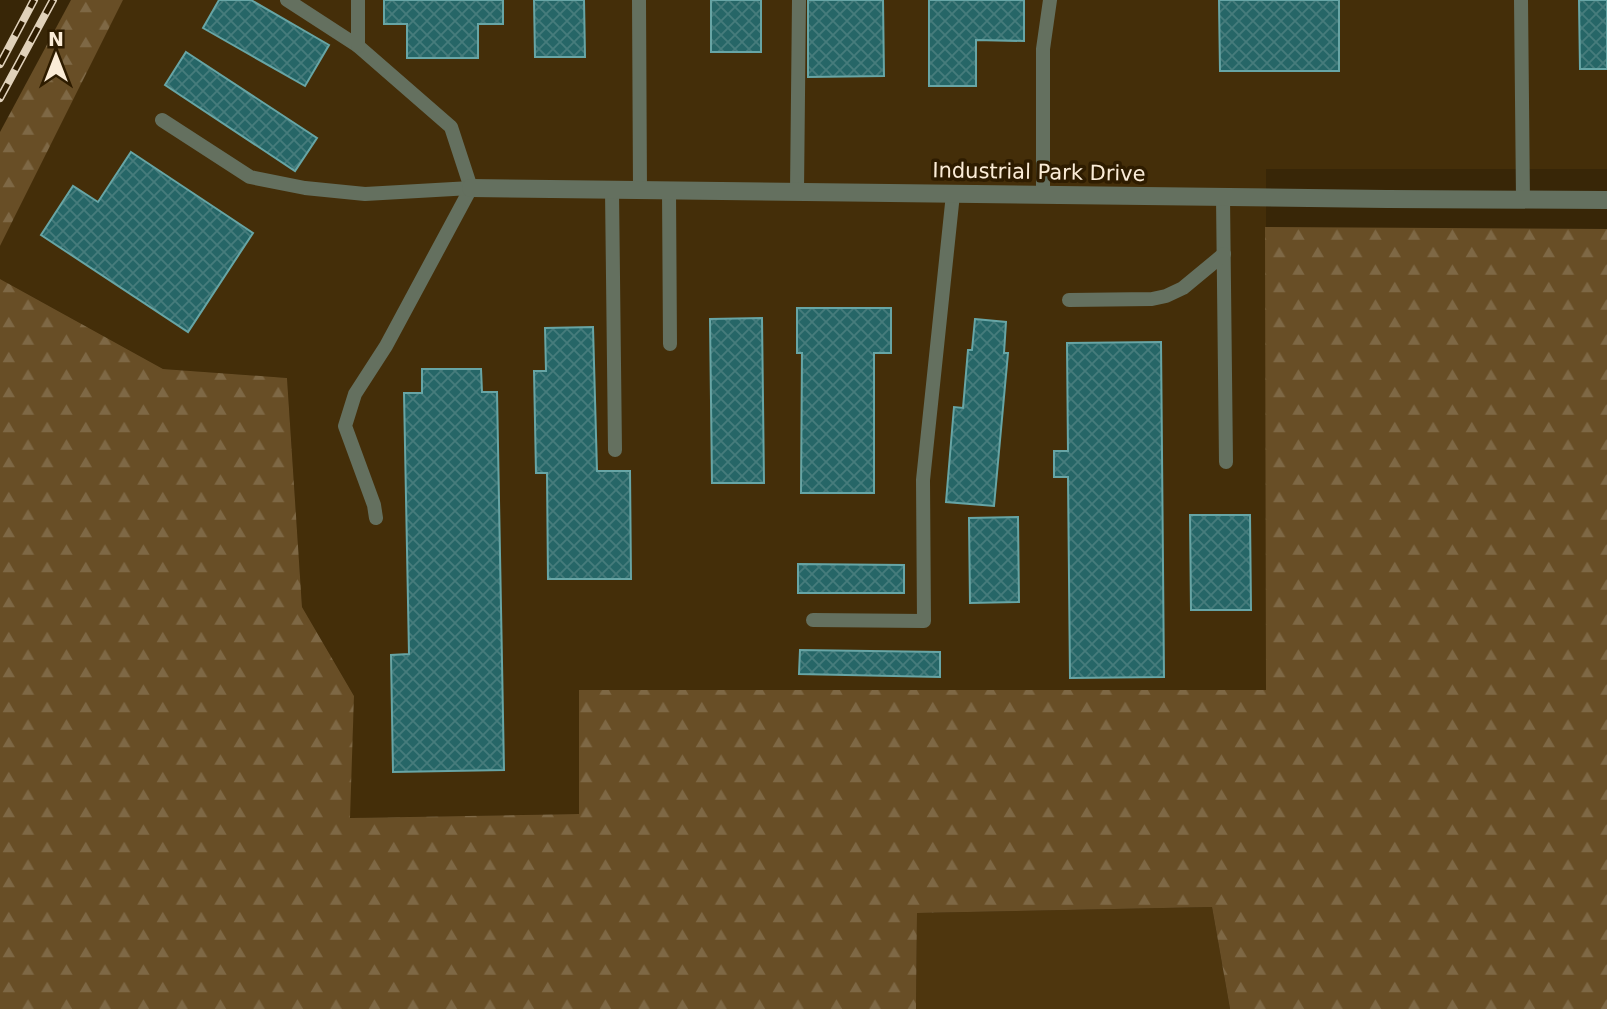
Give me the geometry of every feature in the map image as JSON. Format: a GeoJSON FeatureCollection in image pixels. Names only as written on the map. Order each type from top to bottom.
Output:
{"type":"FeatureCollection","features":[{"type":"Feature","properties":{"kind":"street","name":"Industrial Park Drive"},"geometry":{"type":"LineString","coordinates":[[471,188],[1607,200]]}},
{"type":"Feature","properties":{"kind":"lane"},"geometry":{"type":"LineString","coordinates":[[287,0],[358,47],[451,127],[471,188],[386,346],[355,394],[348,415],[345,426],[374,505],[376,518]]}},
{"type":"Feature","properties":{"kind":"lane"},"geometry":{"type":"LineString","coordinates":[[358,0],[358,47]]}},
{"type":"Feature","properties":{"kind":"lane"},"geometry":{"type":"LineString","coordinates":[[639,0],[640,190]]}},
{"type":"Feature","properties":{"kind":"lane"},"geometry":{"type":"LineString","coordinates":[[797,191],[799,0]]}},
{"type":"Feature","properties":{"kind":"lane"},"geometry":{"type":"LineString","coordinates":[[1043,195],[1043,50],[1050,0]]}},
{"type":"Feature","properties":{"kind":"lane"},"geometry":{"type":"LineString","coordinates":[[1521,0],[1523,200]]}},
{"type":"Feature","properties":{"kind":"lane"},"geometry":{"type":"LineString","coordinates":[[162,120],[250,177],[305,188],[365,194],[471,188]]}},
{"type":"Feature","properties":{"kind":"lane"},"geometry":{"type":"LineString","coordinates":[[612,190],[615,450]]}},
{"type":"Feature","properties":{"kind":"lane"},"geometry":{"type":"LineString","coordinates":[[669,191],[670,344]]}},
{"type":"Feature","properties":{"kind":"lane"},"geometry":{"type":"LineString","coordinates":[[813,620],[924,621],[923,480],[953,194]]}},
{"type":"Feature","properties":{"kind":"lane"},"geometry":{"type":"LineString","coordinates":[[1223,197],[1226,462]]}},
{"type":"Feature","properties":{"kind":"lane"},"geometry":{"type":"LineString","coordinates":[[1069,300],[1152,299],[1166,296],[1183,288],[1224,254]]}},
{"type":"Feature","properties":{"kind":"shaded area"},"geometry":{"type":"Polygon","coordinates":[[[123,0],[1607,0],[1607,169],[1266,169],[1266,690],[580,690],[579,814],[349,818],[354,696],[302,607],[287,378],[163,369],[0,279],[0,246],[123,0]]]}},
{"type":"Feature","properties":{"kind":"shaded area"},"geometry":{"type":"Polygon","coordinates":[[[1212,907],[1230,1009],[916,1009],[917,913],[1212,907]]]}},
{"type":"Feature","properties":{"kind":"green space"},"geometry":{"type":"Polygon","coordinates":[[[71,0],[123,0],[0,246],[0,132],[71,0]]]}},
{"type":"Feature","properties":{"kind":"green space"},"geometry":{"type":"Polygon","coordinates":[[[1265,227],[1607,229],[1607,1009],[1230,1009],[1212,907],[917,913],[916,1009],[0,1009],[0,279],[163,369],[287,378],[302,607],[354,696],[350,818],[579,814],[579,690],[1266,690],[1265,227]]]}},
{"type":"Feature","properties":{"kind":"building"},"geometry":{"type":"Polygon","coordinates":[[[219,0],[251,0],[329,45],[305,86],[203,28],[219,0]]]}},
{"type":"Feature","properties":{"kind":"building"},"geometry":{"type":"Polygon","coordinates":[[[384,0],[503,0],[503,24],[478,24],[478,58],[407,58],[407,24],[384,24],[384,0]]]}},
{"type":"Feature","properties":{"kind":"building"},"geometry":{"type":"Polygon","coordinates":[[[534,0],[584,0],[585,57],[535,57],[534,0]]]}},
{"type":"Feature","properties":{"kind":"building"},"geometry":{"type":"Polygon","coordinates":[[[711,0],[761,0],[761,52],[711,52],[711,0]]]}},
{"type":"Feature","properties":{"kind":"building"},"geometry":{"type":"Polygon","coordinates":[[[808,0],[883,0],[884,76],[808,77],[808,0]]]}},
{"type":"Feature","properties":{"kind":"building"},"geometry":{"type":"Polygon","coordinates":[[[929,0],[1024,0],[1024,41],[976,40],[976,86],[929,86],[929,0]]]}},
{"type":"Feature","properties":{"kind":"building"},"geometry":{"type":"Polygon","coordinates":[[[1219,0],[1339,0],[1339,71],[1220,71],[1219,0]]]}},
{"type":"Feature","properties":{"kind":"building"},"geometry":{"type":"Polygon","coordinates":[[[1579,0],[1607,0],[1607,69],[1580,69],[1579,0]]]}},
{"type":"Feature","properties":{"kind":"building"},"geometry":{"type":"Polygon","coordinates":[[[186,52],[317,138],[295,171],[165,85],[186,52]]]}},
{"type":"Feature","properties":{"kind":"building"},"geometry":{"type":"Polygon","coordinates":[[[131,152],[253,233],[188,332],[41,235],[73,186],[98,202],[131,152]]]}},
{"type":"Feature","properties":{"kind":"building"},"geometry":{"type":"Polygon","coordinates":[[[797,308],[891,308],[891,353],[874,353],[874,493],[801,493],[802,353],[797,353],[797,308]]]}},
{"type":"Feature","properties":{"kind":"building"},"geometry":{"type":"Polygon","coordinates":[[[762,318],[764,483],[712,483],[710,319],[762,318]]]}},
{"type":"Feature","properties":{"kind":"building"},"geometry":{"type":"Polygon","coordinates":[[[975,319],[1006,322],[1004,353],[1008,353],[994,506],[946,502],[954,407],[963,408],[968,350],[972,350],[975,319]]]}},
{"type":"Feature","properties":{"kind":"building"},"geometry":{"type":"Polygon","coordinates":[[[593,327],[597,471],[630,471],[631,579],[548,579],[547,473],[536,473],[534,371],[546,371],[545,328],[593,327]]]}},
{"type":"Feature","properties":{"kind":"building"},"geometry":{"type":"Polygon","coordinates":[[[1161,342],[1164,677],[1070,678],[1068,477],[1054,477],[1054,451],[1068,451],[1067,343],[1161,342]]]}},
{"type":"Feature","properties":{"kind":"building"},"geometry":{"type":"Polygon","coordinates":[[[422,369],[481,369],[482,392],[497,392],[504,770],[393,772],[391,655],[409,654],[404,393],[422,393],[422,369]]]}},
{"type":"Feature","properties":{"kind":"building"},"geometry":{"type":"Polygon","coordinates":[[[1190,515],[1250,515],[1251,610],[1191,610],[1190,515]]]}},
{"type":"Feature","properties":{"kind":"building"},"geometry":{"type":"Polygon","coordinates":[[[1018,517],[1019,602],[970,603],[969,518],[1018,517]]]}},
{"type":"Feature","properties":{"kind":"building"},"geometry":{"type":"Polygon","coordinates":[[[798,564],[904,565],[904,593],[798,593],[798,564]]]}},
{"type":"Feature","properties":{"kind":"building"},"geometry":{"type":"Polygon","coordinates":[[[800,650],[940,652],[940,677],[799,674],[800,650]]]}},
{"type":"Feature","properties":{"kind":"railway"},"geometry":{"type":"LineString","coordinates":[[0,64],[34,0]]}},
{"type":"Feature","properties":{"kind":"railway"},"geometry":{"type":"LineString","coordinates":[[0,98],[53,0]]}}]}
